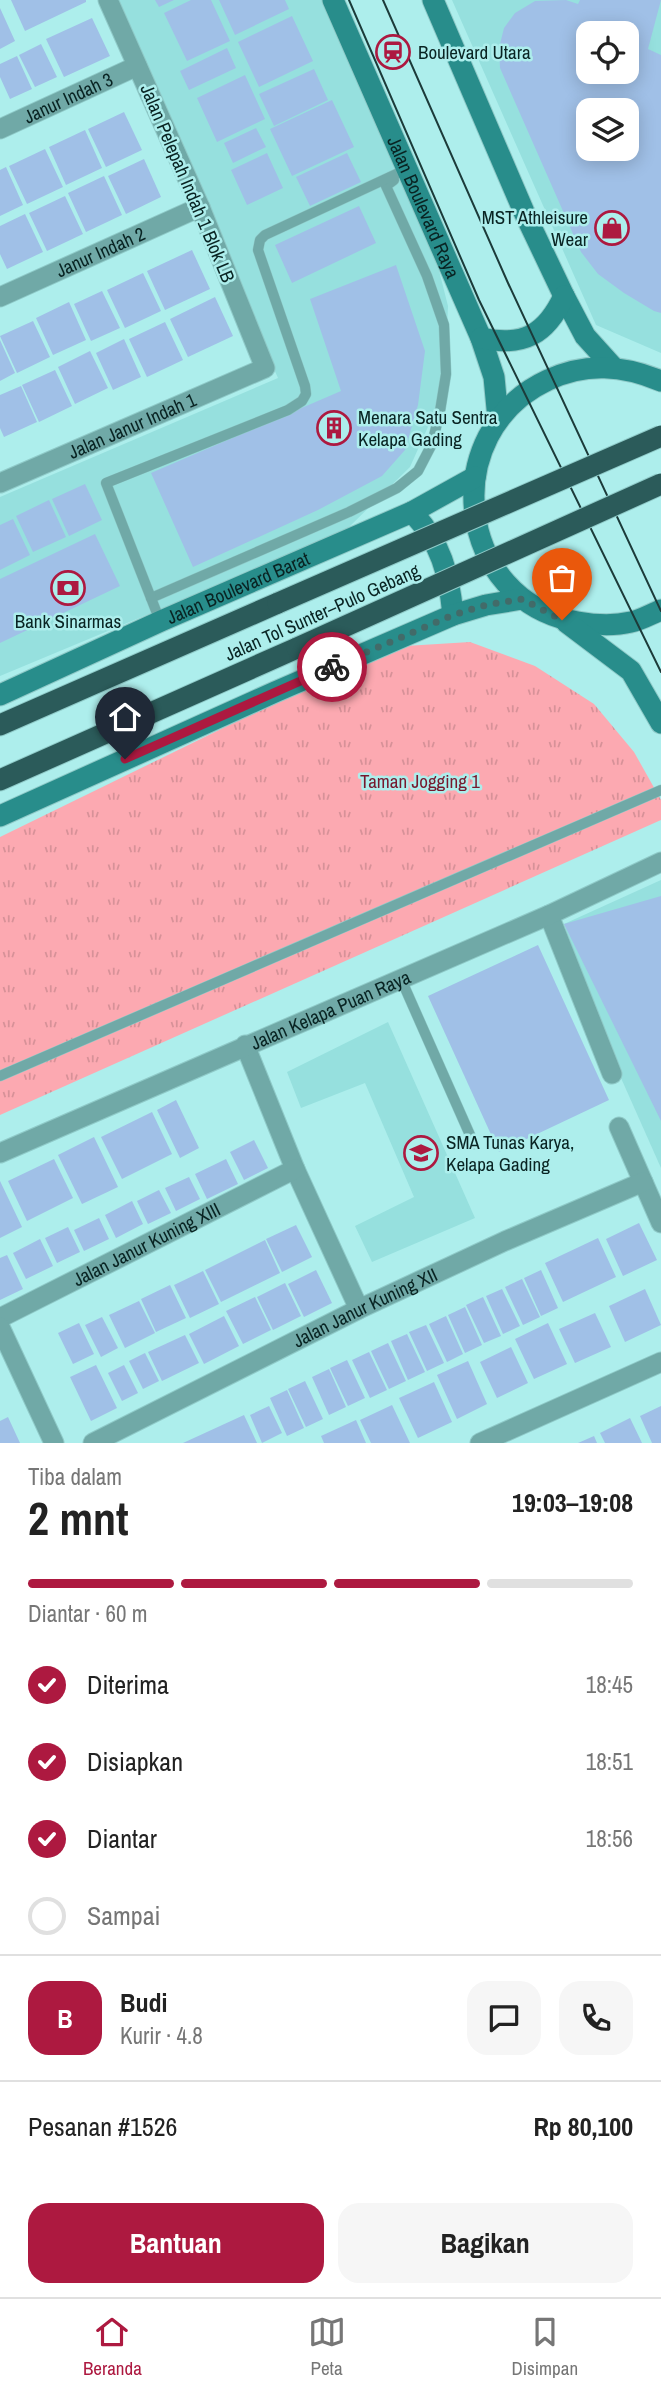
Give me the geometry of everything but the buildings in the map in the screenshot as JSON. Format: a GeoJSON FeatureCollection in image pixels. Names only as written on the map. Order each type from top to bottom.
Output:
{"type":"FeatureCollection","features":[{"type":"Feature","properties":{"kind":"highway","name":"Jalan Tol Sunter–Pulo Gebang"},"geometry":{"type":"LineString","coordinates":[[0,725],[661,436]]}},
{"type":"Feature","properties":{"kind":"highway","name":"Jalan Tol Sunter–Pulo Gebang"},"geometry":{"type":"LineString","coordinates":[[0,780],[661,484]]}},
{"type":"Feature","properties":{"kind":"main road","name":"Jalan Boulevard Raya"},"geometry":{"type":"LineString","coordinates":[[333,0],[481,338],[494,377],[498,419]]}},
{"type":"Feature","properties":{"kind":"main road"},"geometry":{"type":"LineString","coordinates":[[433,0],[524,212],[564,296],[585,336],[613,367]]}},
{"type":"Feature","properties":{"kind":"main road"},"geometry":{"type":"LineString","coordinates":[[481,338],[501,343],[522,340],[541,330],[555,315],[564,296]]}},
{"type":"Feature","properties":{"kind":"main road"},"geometry":{"type":"LineString","coordinates":[[661,381],[638,372],[613,367],[587,368],[549,379],[516,400],[498,419],[486,441],[475,477],[475,518],[482,546],[502,579],[522,599],[562,620],[631,671],[661,723]]}},
{"type":"Feature","properties":{"kind":"main road","name":"Jalan Boulevard Barat"},"geometry":{"type":"LineString","coordinates":[[0,695],[161,621],[412,512],[475,477]]}},
{"type":"Feature","properties":{"kind":"main road"},"geometry":{"type":"LineString","coordinates":[[412,512],[435,540],[448,575],[453,615]]}},
{"type":"Feature","properties":{"kind":"main road"},"geometry":{"type":"LineString","coordinates":[[0,816],[453,615],[486,605],[522,599]]}},
{"type":"Feature","properties":{"kind":"main road"},"geometry":{"type":"LineString","coordinates":[[562,620],[597,626],[631,622],[661,610]]}},
{"type":"Feature","properties":{"kind":"street","name":"Jalan Pelepah Indah 1 Blok LB"},"geometry":{"type":"LineString","coordinates":[[108,0],[200,207],[265,368]]}},
{"type":"Feature","properties":{"kind":"street","name":"Janur Indah 3"},"geometry":{"type":"LineString","coordinates":[[0,129],[137,66]]}},
{"type":"Feature","properties":{"kind":"street","name":"Janur Indah 2"},"geometry":{"type":"LineString","coordinates":[[0,297],[200,207]]}},
{"type":"Feature","properties":{"kind":"street","name":"Jalan Janur Indah 1"},"geometry":{"type":"LineString","coordinates":[[0,482],[265,368]]}},
{"type":"Feature","properties":{"kind":"street","name":"Jalan Kelapa Puan Raya"},"geometry":{"type":"LineString","coordinates":[[0,1153],[549,915],[661,862]]}},
{"type":"Feature","properties":{"kind":"street"},"geometry":{"type":"LineString","coordinates":[[549,915],[612,1074]]}},
{"type":"Feature","properties":{"kind":"street"},"geometry":{"type":"LineString","coordinates":[[245,1045],[295,1169],[359,1309]]}},
{"type":"Feature","properties":{"kind":"street"},"geometry":{"type":"LineString","coordinates":[[619,1127],[661,1223]]}},
{"type":"Feature","properties":{"kind":"street","name":"Jalan Janur Kuning XIII"},"geometry":{"type":"LineString","coordinates":[[0,1318],[295,1169]]}},
{"type":"Feature","properties":{"kind":"street","name":"Jalan Janur Kuning XII"},"geometry":{"type":"LineString","coordinates":[[93,1443],[359,1309],[505,1241],[643,1182]]}},
{"type":"Feature","properties":{"kind":"street"},"geometry":{"type":"LineString","coordinates":[[0,1327],[54,1443]]}},
{"type":"Feature","properties":{"kind":"street"},"geometry":{"type":"LineString","coordinates":[[480,1443],[661,1362]]}},
{"type":"Feature","properties":{"kind":"lane"},"geometry":{"type":"LineString","coordinates":[[161,621],[106,483],[289,410],[302,401],[306,394],[258,250],[260,240],[265,235],[408,171]]}},
{"type":"Feature","properties":{"kind":"lane"},"geometry":{"type":"LineString","coordinates":[[151,598],[349,512],[397,488],[418,471],[432,444],[440,411],[446,361],[444,325],[433,291],[407,227],[386,186],[408,171]]}},
{"type":"Feature","properties":{"kind":"lane"},"geometry":{"type":"LineString","coordinates":[[0,1076],[661,790]]}},
{"type":"Feature","properties":{"kind":"lane"},"geometry":{"type":"LineString","coordinates":[[401,979],[474,1144]]}},
{"type":"Feature","properties":{"kind":"shaded area"},"geometry":{"type":"Polygon","coordinates":[[[110,0],[324,0],[430,235],[448,306],[444,391],[410,467],[343,533],[0,676],[0,497],[278,378],[110,0]]]}},
{"type":"Feature","properties":{"kind":"shaded area"},"geometry":{"type":"Polygon","coordinates":[[[452,0],[661,0],[661,353],[596,325],[452,0]]]}},
{"type":"Feature","properties":{"kind":"shaded area"},"geometry":{"type":"Polygon","coordinates":[[[661,880],[661,1168],[621,1078],[564,924],[661,880]]]}},
{"type":"Feature","properties":{"kind":"shaded area","name":"SMA Tunas Karya, Kelapa Gading"},"geometry":{"type":"Polygon","coordinates":[[[388,1022],[475,1218],[372,1262],[355,1226],[414,1197],[365,1083],[301,1108],[287,1072],[388,1022]]]}},
{"type":"Feature","properties":{"kind":"green space","name":"Taman Jogging 1"},"geometry":{"type":"Polygon","coordinates":[[[470,642],[535,666],[594,704],[634,752],[661,800],[661,820],[0,1115],[0,837],[389,647],[470,642]]]}},
{"type":"Feature","properties":{"kind":"tram line"},"geometry":{"type":"LineString","coordinates":[[349,0],[479,300],[661,672]]}},
{"type":"Feature","properties":{"kind":"tram line"},"geometry":{"type":"LineString","coordinates":[[383,0],[508,283],[661,611]]}},
{"type":"Feature","properties":{"kind":"way so far"},"geometry":{"type":"LineString","coordinates":[[332,667],[453,615],[486,605],[522,599],[562,620]]}},
{"type":"Feature","properties":{"kind":"place","name":"Boulevard Utara"},"geometry":{"type":"Point","coordinates":[393,52]}},
{"type":"Feature","properties":{"kind":"place","name":"MST Athleisure Wear"},"geometry":{"type":"Point","coordinates":[612,228]}},
{"type":"Feature","properties":{"kind":"place","name":"Menara Satu Sentra Kelapa Gading"},"geometry":{"type":"Point","coordinates":[334,428]}},
{"type":"Feature","properties":{"kind":"place","name":"Bank Sinarmas"},"geometry":{"type":"Point","coordinates":[68,588]}},
{"type":"Feature","properties":{"kind":"place","name":"SMA Tunas Karya, Kelapa Gading"},"geometry":{"type":"Point","coordinates":[421,1153]}},
{"type":"Feature","properties":{"kind":"route"},"geometry":{"type":"LineString","coordinates":[[125,759],[332,667]]}}]}
